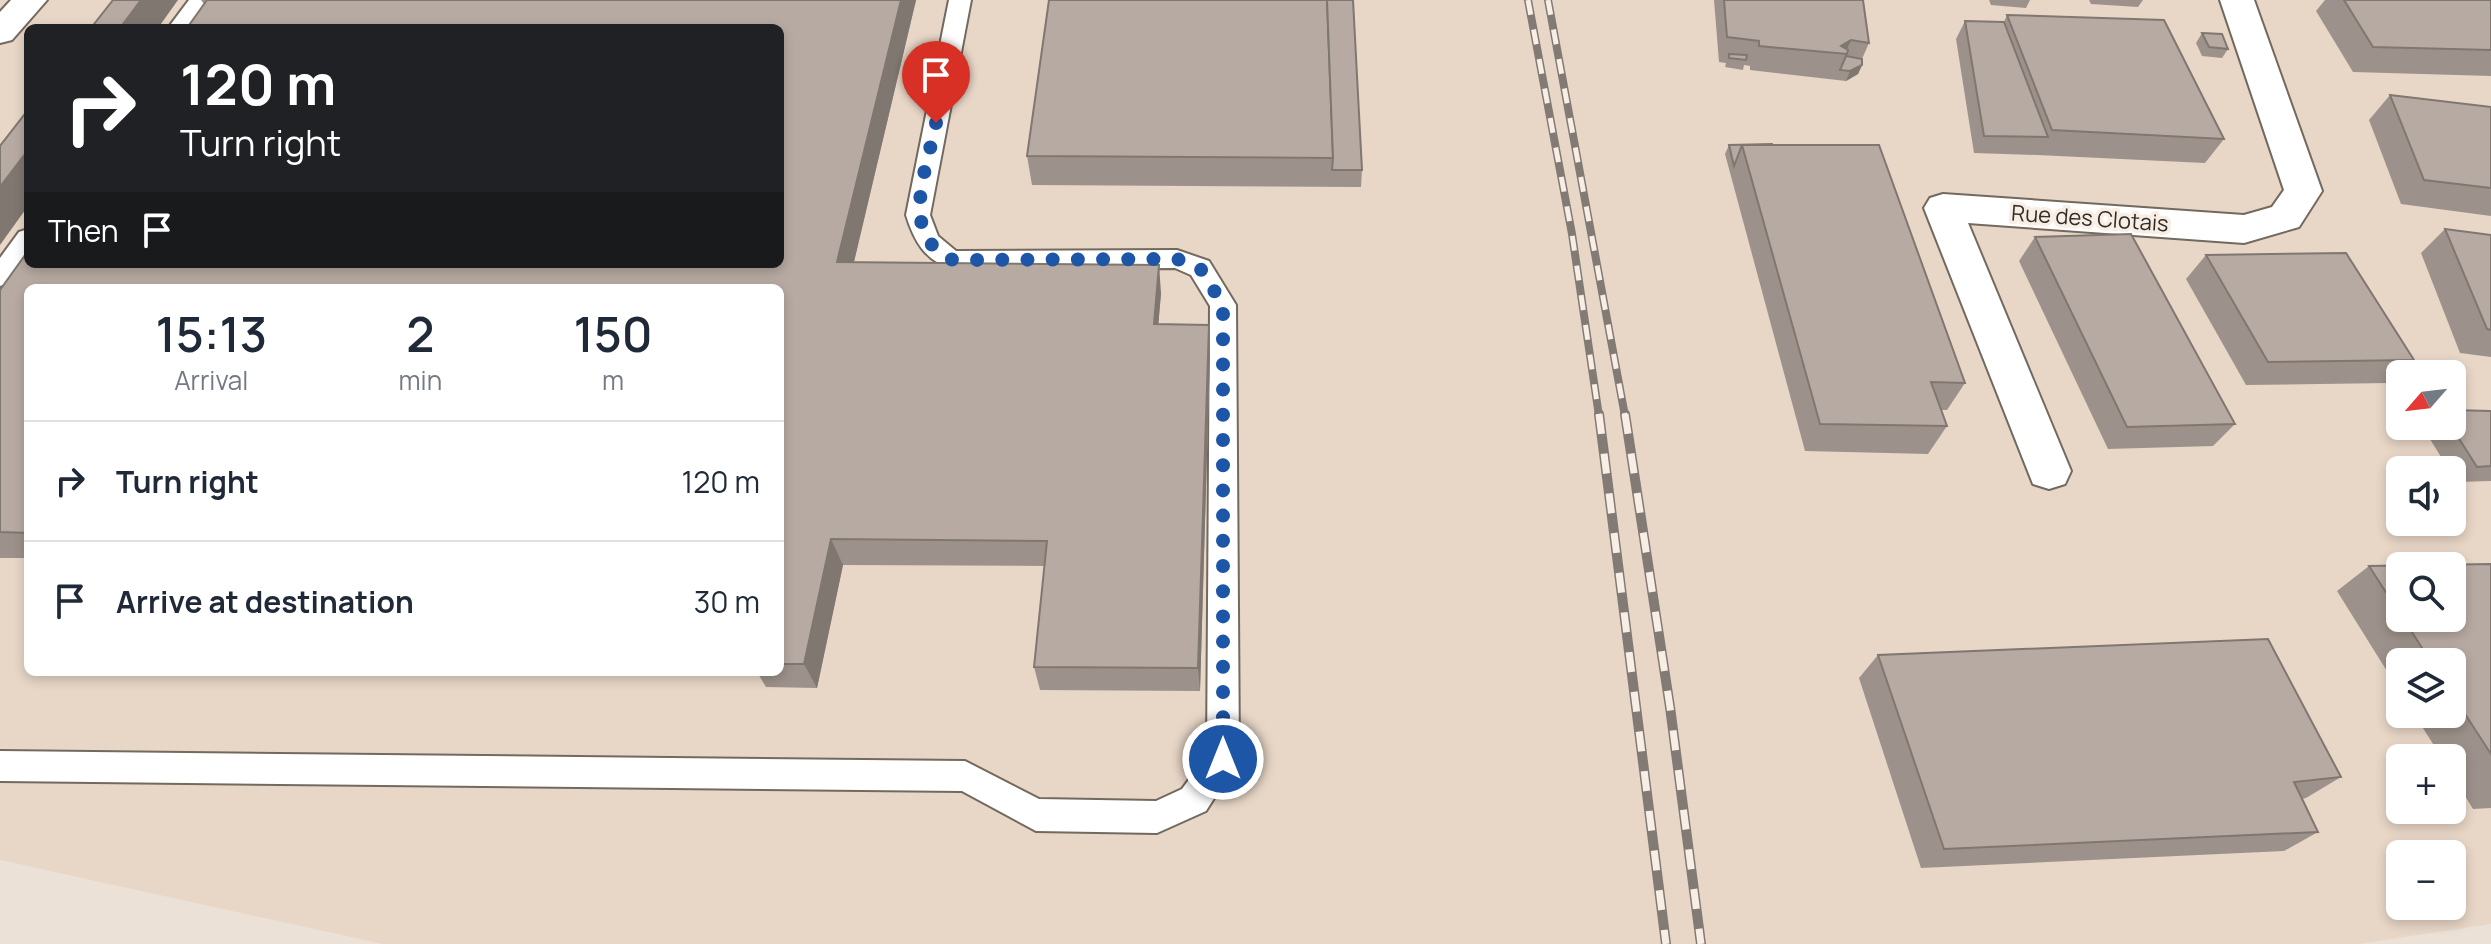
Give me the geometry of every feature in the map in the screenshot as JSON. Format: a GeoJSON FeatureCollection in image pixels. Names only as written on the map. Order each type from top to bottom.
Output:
{"type":"FeatureCollection","features":[{"type":"Feature","properties":{"kind":"street"},"geometry":{"type":"LineString","coordinates":[[0,32],[30,0]]}},
{"type":"Feature","properties":{"kind":"street","name":"Rue des Clotais"},"geometry":{"type":"LineString","coordinates":[[2049,471],[1943,208],[2244,229],[2285,217],[2303,191],[2237,0]]}},
{"type":"Feature","properties":{"kind":"lane"},"geometry":{"type":"LineString","coordinates":[[182,24],[200,0]]}},
{"type":"Feature","properties":{"kind":"lane"},"geometry":{"type":"LineString","coordinates":[[0,766],[965,776],[1036,815],[1157,817],[1194,800],[1223,759],[1223,305],[1200,268],[1177,259],[953,260],[936,252],[924,237],[918,215],[960,0]]}},
{"type":"Feature","properties":{"kind":"lane"},"geometry":{"type":"LineString","coordinates":[[0,277],[24,244]]}},
{"type":"Feature","properties":{"kind":"shaded area"},"geometry":{"type":"Polygon","coordinates":[[[0,0],[2491,0],[2491,924],[2359,944],[383,944],[0,860],[0,0]]]}},
{"type":"Feature","properties":{"kind":"building"},"geometry":{"type":"Polygon","coordinates":[[[113,0],[141,0],[123,24],[94,24],[113,0]]]}},
{"type":"Feature","properties":{"kind":"building"},"geometry":{"type":"Polygon","coordinates":[[[207,0],[901,0],[837,262],[1159,265],[1154,324],[1209,325],[1198,668],[1034,667],[1047,541],[831,539],[804,664],[784,664],[784,284],[24,284],[24,533],[0,532],[0,290],[24,257],[24,268],[784,268],[784,24],[190,24],[207,0]]]}},
{"type":"Feature","properties":{"kind":"building"},"geometry":{"type":"Polygon","coordinates":[[[1049,0],[1327,0],[1333,158],[1027,156],[1049,0]]]}},
{"type":"Feature","properties":{"kind":"building"},"geometry":{"type":"Polygon","coordinates":[[[1327,0],[1353,0],[1362,170],[1332,170],[1327,0]]]}},
{"type":"Feature","properties":{"kind":"building"},"geometry":{"type":"Polygon","coordinates":[[[1724,0],[1863,0],[1869,43],[1851,40],[1841,46],[1848,50],[1847,54],[1759,46],[1759,41],[1727,37],[1724,0]]]}},
{"type":"Feature","properties":{"kind":"building"},"geometry":{"type":"Polygon","coordinates":[[[2344,0],[2491,0],[2491,50],[2373,47],[2344,0]]]}},
{"type":"Feature","properties":{"kind":"building"},"geometry":{"type":"Polygon","coordinates":[[[2007,15],[2164,20],[2224,139],[2052,130],[2007,15]]]}},
{"type":"Feature","properties":{"kind":"building"},"geometry":{"type":"Polygon","coordinates":[[[1965,21],[2004,22],[2048,137],[1984,136],[1965,21]]]}},
{"type":"Feature","properties":{"kind":"building"},"geometry":{"type":"Polygon","coordinates":[[[2202,33],[2222,34],[2228,49],[2209,47],[2202,33]]]}},
{"type":"Feature","properties":{"kind":"building"},"geometry":{"type":"Polygon","coordinates":[[[1729,54],[1747,55],[1746,60],[1729,58],[1729,54]]]}},
{"type":"Feature","properties":{"kind":"building"},"geometry":{"type":"Polygon","coordinates":[[[1846,56],[1862,59],[1862,65],[1850,71],[1840,70],[1846,56]]]}},
{"type":"Feature","properties":{"kind":"building"},"geometry":{"type":"Polygon","coordinates":[[[2390,95],[2491,107],[2491,188],[2424,180],[2390,95]]]}},
{"type":"Feature","properties":{"kind":"building"},"geometry":{"type":"Polygon","coordinates":[[[24,115],[24,155],[0,187],[0,146],[24,115]]]}},
{"type":"Feature","properties":{"kind":"building"},"geometry":{"type":"Polygon","coordinates":[[[1772,144],[1742,145],[1734,166],[1729,145],[1772,144]]]}},
{"type":"Feature","properties":{"kind":"building"},"geometry":{"type":"Polygon","coordinates":[[[1742,145],[1879,145],[1965,383],[1931,382],[1947,426],[1820,424],[1742,145]]]}},
{"type":"Feature","properties":{"kind":"building"},"geometry":{"type":"Polygon","coordinates":[[[2445,229],[2491,235],[2491,330],[2487,329],[2445,229]]]}},
{"type":"Feature","properties":{"kind":"building"},"geometry":{"type":"Polygon","coordinates":[[[2131,234],[2235,424],[2127,427],[2035,237],[2131,234]]]}},
{"type":"Feature","properties":{"kind":"building"},"geometry":{"type":"Polygon","coordinates":[[[2346,253],[2414,360],[2268,362],[2206,255],[2346,253]]]}},
{"type":"Feature","properties":{"kind":"building"},"geometry":{"type":"Polygon","coordinates":[[[2466,410],[2491,411],[2491,466],[2477,467],[2460,440],[2466,440],[2466,410]]]}},
{"type":"Feature","properties":{"kind":"building"},"geometry":{"type":"Polygon","coordinates":[[[2466,564],[2491,564],[2491,754],[2466,716],[2466,648],[2422,648],[2412,632],[2466,632],[2466,564]]]}},
{"type":"Feature","properties":{"kind":"building"},"geometry":{"type":"Polygon","coordinates":[[[2369,566],[2386,566],[2386,592],[2369,566]]]}},
{"type":"Feature","properties":{"kind":"building"},"geometry":{"type":"Polygon","coordinates":[[[2268,639],[2341,777],[2294,782],[2318,832],[1944,849],[1878,655],[2268,639]]]}},
{"type":"Feature","properties":{"kind":"railway"},"geometry":{"type":"LineString","coordinates":[[1528,0],[1572,234],[1599,416]]}},
{"type":"Feature","properties":{"kind":"railway"},"geometry":{"type":"LineString","coordinates":[[1548,0],[1625,416]]}},
{"type":"Feature","properties":{"kind":"railway"},"geometry":{"type":"LineString","coordinates":[[1599,414],[1666,944]]}},
{"type":"Feature","properties":{"kind":"railway"},"geometry":{"type":"LineString","coordinates":[[1625,414],[1670,707],[1701,944]]}},
{"type":"Feature","properties":{"kind":"route"},"geometry":{"type":"LineString","coordinates":[[936,123],[918,215],[924,237],[936,252],[953,260],[1177,259],[1200,268],[1223,305],[1223,759]]}}]}
